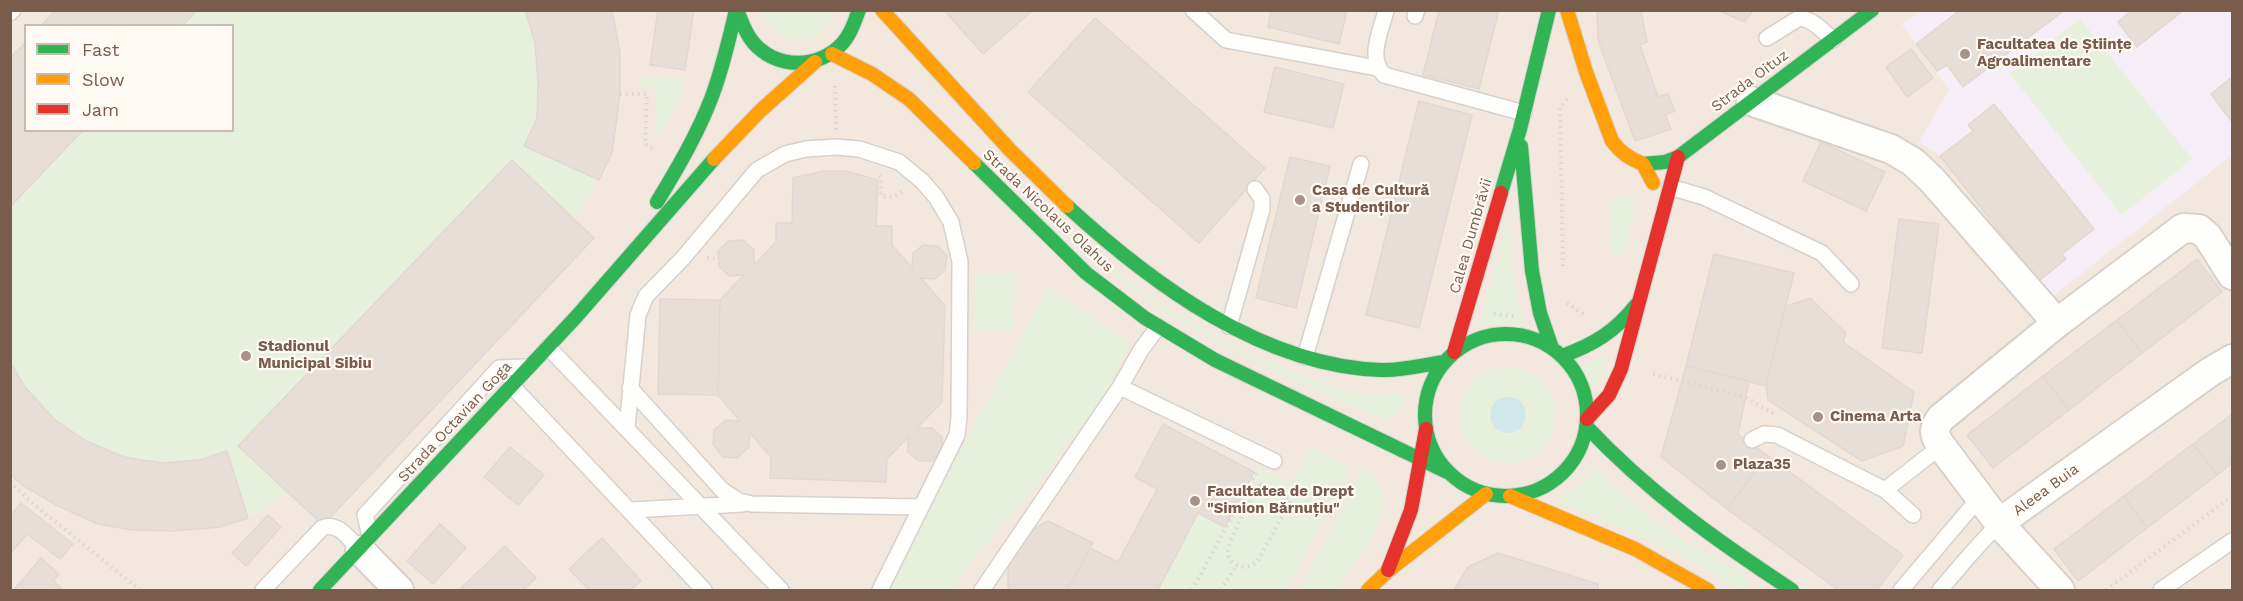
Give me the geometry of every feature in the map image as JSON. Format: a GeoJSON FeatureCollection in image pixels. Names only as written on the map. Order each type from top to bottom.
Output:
{"type":"FeatureCollection","features":[{"type":"Feature","properties":{"kind":"main road"},"geometry":{"type":"LineString","coordinates":[[736,10],[747,38],[757,49],[770,58],[784,63],[800,64],[815,62],[832,54],[842,45],[856,23],[859,10]]}},
{"type":"Feature","properties":{"kind":"main road","name":"Strada Octavian Goga"},"geometry":{"type":"LineString","coordinates":[[613,276],[681,162],[702,119],[724,60],[736,10]]}},
{"type":"Feature","properties":{"kind":"main road","name":"Strada Nicolaus Olahus"},"geometry":{"type":"LineString","coordinates":[[882,10],[940,75],[1074,214],[1130,261],[1171,291],[1229,326],[1276,347],[1331,364],[1383,370],[1444,362]]}},
{"type":"Feature","properties":{"kind":"main road","name":"Calea Dumbrăvii"},"geometry":{"type":"LineString","coordinates":[[1454,352],[1520,129],[1549,10]]}},
{"type":"Feature","properties":{"kind":"main road"},"geometry":{"type":"LineString","coordinates":[[1567,10],[1586,72],[1612,141],[1628,158],[1643,164],[1652,181],[1663,213]]}},
{"type":"Feature","properties":{"kind":"main road","name":"Strada Oituz"},"geometry":{"type":"LineString","coordinates":[[1643,164],[1665,162],[1678,157],[1872,10]]}},
{"type":"Feature","properties":{"kind":"main road","name":"Strada Nicolaus Olahus"},"geometry":{"type":"LineString","coordinates":[[832,54],[887,82],[909,99],[1058,247],[1115,296],[1158,327],[1215,360],[1447,472]]}},
{"type":"Feature","properties":{"kind":"main road","name":"Strada Octavian Goga"},"geometry":{"type":"LineString","coordinates":[[321,591],[531,366],[722,151],[790,81],[815,62]]}},
{"type":"Feature","properties":{"kind":"main road","name":"Calea Dumbrăvii"},"geometry":{"type":"LineString","coordinates":[[1520,129],[1532,271],[1540,313],[1557,352]]}},
{"type":"Feature","properties":{"kind":"main road"},"geometry":{"type":"LineString","coordinates":[[1586,422],[1609,395],[1627,351],[1678,157]]}},
{"type":"Feature","properties":{"kind":"main road"},"geometry":{"type":"LineString","coordinates":[[1557,352],[1586,348],[1609,335],[1622,323],[1640,298]]}},
{"type":"Feature","properties":{"kind":"main road"},"geometry":{"type":"LineString","coordinates":[[1495,334],[1525,336],[1557,352],[1578,378],[1586,405],[1586,422],[1582,442],[1566,469],[1554,480],[1540,488],[1526,494],[1510,496],[1486,494],[1465,485],[1447,472],[1437,459],[1426,429],[1424,415],[1427,394],[1444,362],[1454,352],[1480,338],[1495,334]]}},
{"type":"Feature","properties":{"kind":"main road"},"geometry":{"type":"LineString","coordinates":[[1586,422],[1622,463],[1652,490],[1733,551],[1792,591]]}},
{"type":"Feature","properties":{"kind":"main road"},"geometry":{"type":"LineString","coordinates":[[1388,572],[1411,510],[1426,429]]}},
{"type":"Feature","properties":{"kind":"main road"},"geometry":{"type":"LineString","coordinates":[[1368,591],[1388,572],[1486,494]]}},
{"type":"Feature","properties":{"kind":"main road"},"geometry":{"type":"LineString","coordinates":[[1510,496],[1635,549],[1708,591]]}},
{"type":"Feature","properties":{"kind":"street"},"geometry":{"type":"LineString","coordinates":[[1751,101],[1891,149],[1913,162],[1932,180],[1970,236],[2057,323]]}},
{"type":"Feature","properties":{"kind":"street"},"geometry":{"type":"LineString","coordinates":[[1941,446],[1934,436],[1935,425],[1941,418],[2057,323],[2183,228],[2199,229],[2208,237],[2232,275]]}},
{"type":"Feature","properties":{"kind":"street","name":"Aleea Buia"},"geometry":{"type":"LineString","coordinates":[[1941,446],[2000,523],[2210,372],[2232,359]]}},
{"type":"Feature","properties":{"kind":"street"},"geometry":{"type":"LineString","coordinates":[[2000,523],[2060,591]]}},
{"type":"Feature","properties":{"kind":"street"},"geometry":{"type":"LineString","coordinates":[[365,544],[399,591]]}},
{"type":"Feature","properties":{"kind":"lane"},"geometry":{"type":"LineString","coordinates":[[1193,10],[1210,17],[1226,40],[1377,68]]}},
{"type":"Feature","properties":{"kind":"lane"},"geometry":{"type":"LineString","coordinates":[[1386,10],[1374,56],[1377,68],[1384,75],[1524,113]]}},
{"type":"Feature","properties":{"kind":"lane"},"geometry":{"type":"LineString","coordinates":[[1767,38],[1799,18],[1815,24],[1833,40]]}},
{"type":"Feature","properties":{"kind":"lane"},"geometry":{"type":"LineString","coordinates":[[627,428],[638,315],[641,305],[654,287],[683,258],[757,170],[785,154],[821,147],[859,149],[899,162],[922,181],[936,197],[951,222],[955,236],[960,262],[959,418],[957,435],[880,591]]}},
{"type":"Feature","properties":{"kind":"lane"},"geometry":{"type":"LineString","coordinates":[[1305,357],[1361,164]]}},
{"type":"Feature","properties":{"kind":"lane"},"geometry":{"type":"LineString","coordinates":[[1670,187],[1704,197],[1822,253],[1851,284]]}},
{"type":"Feature","properties":{"kind":"lane"},"geometry":{"type":"LineString","coordinates":[[1229,326],[1262,209],[1262,199],[1255,189]]}},
{"type":"Feature","properties":{"kind":"lane"},"geometry":{"type":"LineString","coordinates":[[982,591],[1158,327]]}},
{"type":"Feature","properties":{"kind":"lane"},"geometry":{"type":"LineString","coordinates":[[548,347],[781,591]]}},
{"type":"Feature","properties":{"kind":"lane"},"geometry":{"type":"LineString","coordinates":[[365,544],[365,515],[499,368],[531,366]]}},
{"type":"Feature","properties":{"kind":"lane"},"geometry":{"type":"LineString","coordinates":[[512,386],[704,591]]}},
{"type":"Feature","properties":{"kind":"lane"},"geometry":{"type":"LineString","coordinates":[[1120,387],[1269,458]]}},
{"type":"Feature","properties":{"kind":"lane"},"geometry":{"type":"LineString","coordinates":[[630,388],[722,490],[739,501],[752,504]]}},
{"type":"Feature","properties":{"kind":"lane"},"geometry":{"type":"LineString","coordinates":[[1752,440],[1764,434],[1777,435],[1885,490],[1913,515]]}},
{"type":"Feature","properties":{"kind":"lane"},"geometry":{"type":"LineString","coordinates":[[1885,490],[1941,446]]}},
{"type":"Feature","properties":{"kind":"lane"},"geometry":{"type":"LineString","coordinates":[[1901,591],[1980,497]]}},
{"type":"Feature","properties":{"kind":"lane"},"geometry":{"type":"LineString","coordinates":[[630,510],[752,504],[921,507]]}},
{"type":"Feature","properties":{"kind":"lane"},"geometry":{"type":"LineString","coordinates":[[1941,591],[1968,557],[2000,523]]}},
{"type":"Feature","properties":{"kind":"lane"},"geometry":{"type":"LineString","coordinates":[[263,591],[322,528],[328,525],[335,526],[365,544]]}},
{"type":"Feature","properties":{"kind":"lane"},"geometry":{"type":"LineString","coordinates":[[2160,591],[2232,541]]}},
{"type":"Feature","properties":{"kind":"path"},"geometry":{"type":"LineString","coordinates":[[1563,276],[1560,108],[1586,72]]}},
{"type":"Feature","properties":{"kind":"path"},"geometry":{"type":"LineString","coordinates":[[835,82],[836,147]]}},
{"type":"Feature","properties":{"kind":"path"},"geometry":{"type":"LineString","coordinates":[[620,94],[647,94],[645,144],[656,152]]}},
{"type":"Feature","properties":{"kind":"path"},"geometry":{"type":"LineString","coordinates":[[875,174],[881,177],[880,196],[894,197]]}},
{"type":"Feature","properties":{"kind":"path"},"geometry":{"type":"LineString","coordinates":[[1563,300],[1587,317]]}},
{"type":"Feature","properties":{"kind":"path"},"geometry":{"type":"LineString","coordinates":[[1491,314],[1521,317]]}},
{"type":"Feature","properties":{"kind":"path"},"geometry":{"type":"LineString","coordinates":[[1653,374],[1745,398],[1781,418]]}},
{"type":"Feature","properties":{"kind":"path"},"geometry":{"type":"LineString","coordinates":[[1192,591],[1269,458]]}},
{"type":"Feature","properties":{"kind":"path"},"geometry":{"type":"LineString","coordinates":[[10,482],[31,502],[140,591]]}},
{"type":"Feature","properties":{"kind":"path"},"geometry":{"type":"LineString","coordinates":[[1260,484],[1291,501],[1257,562],[1250,567],[1236,566],[1230,560],[1228,552],[1231,541],[1260,484]]}},
{"type":"Feature","properties":{"kind":"path"},"geometry":{"type":"LineString","coordinates":[[2106,591],[2232,496]]}},
{"type":"Feature","properties":{"kind":"path"},"geometry":{"type":"LineString","coordinates":[[1221,591],[1236,566]]}},
{"type":"Feature","properties":{"kind":"shaded area"},"geometry":{"type":"Polygon","coordinates":[[[1922,10],[2232,11],[2232,155],[2052,297],[1940,156],[1919,142],[1949,90],[1902,25],[1922,10]]]}},
{"type":"Feature","properties":{"kind":"shaded area"},"geometry":{"type":"Polygon","coordinates":[[[11,11],[2232,11],[2232,590],[11,590],[11,11]]]}},
{"type":"Feature","properties":{"kind":"green space","name":"Stadionul Municipal Sibiu"},"geometry":{"type":"Polygon","coordinates":[[[55,10],[612,11],[620,53],[620,94],[612,153],[599,180],[575,219],[594,238],[323,525],[288,492],[243,520],[195,529],[170,531],[121,527],[73,514],[30,490],[11,474],[10,58],[24,43],[24,132],[234,132],[234,24],[42,24],[55,10]]]}},
{"type":"Feature","properties":{"kind":"green space"},"geometry":{"type":"Polygon","coordinates":[[[760,11],[834,11],[819,33],[809,39],[798,40],[776,33],[767,24],[760,11]]]}},
{"type":"Feature","properties":{"kind":"green space"},"geometry":{"type":"Polygon","coordinates":[[[2080,19],[2192,159],[2122,215],[2010,74],[2080,19]]]}},
{"type":"Feature","properties":{"kind":"green space"},"geometry":{"type":"Polygon","coordinates":[[[642,76],[683,78],[683,94],[662,132],[654,133],[657,87],[640,87],[642,76]]]}},
{"type":"Feature","properties":{"kind":"green space"},"geometry":{"type":"Polygon","coordinates":[[[1618,195],[1630,197],[1635,208],[1625,250],[1623,254],[1616,256],[1610,249],[1609,205],[1612,198],[1618,195]]]}},
{"type":"Feature","properties":{"kind":"green space"},"geometry":{"type":"Polygon","coordinates":[[[1509,217],[1512,262],[1523,325],[1520,328],[1480,325],[1479,324],[1509,217]]]}},
{"type":"Feature","properties":{"kind":"green space"},"geometry":{"type":"Polygon","coordinates":[[[1056,222],[1138,288],[1201,328],[1253,355],[1332,388],[1365,393],[1401,393],[1405,400],[1396,416],[1385,419],[1279,373],[1220,343],[1162,310],[1135,291],[1094,258],[1056,222]]]}},
{"type":"Feature","properties":{"kind":"green space"},"geometry":{"type":"Polygon","coordinates":[[[975,273],[1015,274],[1013,332],[974,331],[975,273]]]}},
{"type":"Feature","properties":{"kind":"green space"},"geometry":{"type":"Polygon","coordinates":[[[1048,287],[1130,343],[1107,392],[1029,495],[975,557],[953,590],[886,590],[1048,287]]]}},
{"type":"Feature","properties":{"kind":"green space"},"geometry":{"type":"Polygon","coordinates":[[[1603,356],[1603,373],[1596,385],[1588,388],[1579,367],[1603,356]]]}},
{"type":"Feature","properties":{"kind":"green space"},"geometry":{"type":"Polygon","coordinates":[[[1508,367],[1526,371],[1542,381],[1552,397],[1556,415],[1552,433],[1542,449],[1526,459],[1508,463],[1490,459],[1474,449],[1464,433],[1460,415],[1464,397],[1474,381],[1490,371],[1508,367]]]}},
{"type":"Feature","properties":{"kind":"green space"},"geometry":{"type":"Polygon","coordinates":[[[1311,447],[1351,468],[1286,590],[1158,590],[1198,513],[1225,526],[1257,466],[1291,483],[1311,447]]]}},
{"type":"Feature","properties":{"kind":"green space"},"geometry":{"type":"Polygon","coordinates":[[[1596,467],[1662,526],[1750,580],[1749,588],[1742,590],[1732,586],[1711,572],[1655,543],[1558,501],[1587,480],[1593,468],[1596,467]]]}},
{"type":"Feature","properties":{"kind":"green space"},"geometry":{"type":"Polygon","coordinates":[[[1363,468],[1373,476],[1383,494],[1383,505],[1375,531],[1337,590],[1300,590],[1363,468]]]}},
{"type":"Feature","properties":{"kind":"water"},"geometry":{"type":"Polygon","coordinates":[[[1508,397],[1521,402],[1526,415],[1521,428],[1508,433],[1495,428],[1490,415],[1495,402],[1508,397]]]}},
{"type":"Feature","properties":{"kind":"building"},"geometry":{"type":"Polygon","coordinates":[[[55,10],[197,10],[184,24],[43,24],[55,10]]]}},
{"type":"Feature","properties":{"kind":"building"},"geometry":{"type":"Polygon","coordinates":[[[525,10],[612,10],[620,53],[620,94],[612,153],[599,180],[524,146],[537,118],[538,81],[535,43],[525,10]]]}},
{"type":"Feature","properties":{"kind":"building"},"geometry":{"type":"Polygon","coordinates":[[[658,10],[694,10],[685,70],[650,65],[658,10]]]}},
{"type":"Feature","properties":{"kind":"building"},"geometry":{"type":"Polygon","coordinates":[[[944,10],[1033,10],[983,54],[944,10]]]}},
{"type":"Feature","properties":{"kind":"building"},"geometry":{"type":"Polygon","coordinates":[[[1271,10],[1347,10],[1339,44],[1268,27],[1271,10]]]}},
{"type":"Feature","properties":{"kind":"building"},"geometry":{"type":"Polygon","coordinates":[[[1439,10],[1499,10],[1479,89],[1423,75],[1439,10]]]}},
{"type":"Feature","properties":{"kind":"building"},"geometry":{"type":"Polygon","coordinates":[[[1597,10],[1641,10],[1647,42],[1640,45],[1658,97],[1668,94],[1675,111],[1665,115],[1671,129],[1635,141],[1598,40],[1597,10]]]}},
{"type":"Feature","properties":{"kind":"building"},"geometry":{"type":"Polygon","coordinates":[[[1717,10],[1753,10],[1745,22],[1717,10]]]}},
{"type":"Feature","properties":{"kind":"building","name":"Facultatea de Științe Agroalimentare"},"geometry":{"type":"Polygon","coordinates":[[[1960,10],[2065,10],[1963,87],[1947,65],[1937,71],[1916,44],[1960,10]]]}},
{"type":"Feature","properties":{"kind":"building"},"geometry":{"type":"Polygon","coordinates":[[[2132,10],[2184,10],[2137,47],[2118,22],[2132,10]]]}},
{"type":"Feature","properties":{"kind":"building"},"geometry":{"type":"Polygon","coordinates":[[[1095,18],[1265,168],[1199,243],[1028,92],[1095,18]]]}},
{"type":"Feature","properties":{"kind":"building"},"geometry":{"type":"Polygon","coordinates":[[[24,44],[24,132],[81,132],[10,207],[10,58],[24,44]]]}},
{"type":"Feature","properties":{"kind":"building"},"geometry":{"type":"Polygon","coordinates":[[[1911,49],[1933,78],[1907,97],[1886,67],[1911,49]]]}},
{"type":"Feature","properties":{"kind":"building"},"geometry":{"type":"Polygon","coordinates":[[[1275,67],[1344,84],[1333,128],[1264,112],[1275,67]]]}},
{"type":"Feature","properties":{"kind":"building"},"geometry":{"type":"Polygon","coordinates":[[[2232,77],[2232,122],[2211,94],[2232,77]]]}},
{"type":"Feature","properties":{"kind":"building"},"geometry":{"type":"Polygon","coordinates":[[[1419,101],[1472,115],[1419,328],[1366,315],[1419,101]]]}},
{"type":"Feature","properties":{"kind":"building"},"geometry":{"type":"Polygon","coordinates":[[[1994,104],[2094,229],[2062,254],[2066,259],[2039,281],[1940,156],[1973,131],[1968,125],[1994,104]]]}},
{"type":"Feature","properties":{"kind":"building"},"geometry":{"type":"Polygon","coordinates":[[[1821,142],[1885,172],[1866,211],[1803,181],[1821,142]]]}},
{"type":"Feature","properties":{"kind":"building","name":"Casa de Cultură a Studenților"},"geometry":{"type":"Polygon","coordinates":[[[1290,157],[1330,166],[1296,308],[1256,298],[1290,157]]]}},
{"type":"Feature","properties":{"kind":"building"},"geometry":{"type":"Polygon","coordinates":[[[512,160],[594,238],[323,525],[238,446],[512,160]]]}},
{"type":"Feature","properties":{"kind":"building"},"geometry":{"type":"Polygon","coordinates":[[[823,171],[846,171],[878,180],[876,226],[892,226],[892,245],[912,268],[913,253],[923,245],[938,246],[947,256],[945,270],[935,279],[921,278],[945,306],[942,402],[917,428],[932,428],[942,437],[942,451],[932,461],[918,461],[908,452],[908,437],[887,459],[886,482],[770,478],[771,457],[750,433],[749,447],[737,458],[723,457],[713,444],[714,430],[726,420],[740,421],[718,395],[720,300],[744,275],[729,276],[719,266],[718,251],[728,241],[743,240],[754,250],[754,265],[776,242],[776,223],[792,223],[793,178],[823,171]]]}},
{"type":"Feature","properties":{"kind":"building"},"geometry":{"type":"Polygon","coordinates":[[[1899,219],[1939,224],[1922,353],[1882,348],[1899,219]]]}},
{"type":"Feature","properties":{"kind":"building"},"geometry":{"type":"Polygon","coordinates":[[[1714,254],[1794,273],[1766,386],[1686,366],[1714,254]]]}},
{"type":"Feature","properties":{"kind":"building"},"geometry":{"type":"Polygon","coordinates":[[[2197,259],[2222,292],[2142,353],[2117,320],[2197,259]]]}},
{"type":"Feature","properties":{"kind":"building"},"geometry":{"type":"Polygon","coordinates":[[[1810,298],[1846,333],[1843,342],[1914,392],[1903,446],[1862,461],[1768,400],[1766,386],[1785,307],[1810,298]]]}},
{"type":"Feature","properties":{"kind":"building"},"geometry":{"type":"Polygon","coordinates":[[[660,299],[720,300],[718,395],[658,394],[660,299]]]}},
{"type":"Feature","properties":{"kind":"building"},"geometry":{"type":"Polygon","coordinates":[[[2117,320],[2142,353],[2069,410],[2043,376],[2117,320]]]}},
{"type":"Feature","properties":{"kind":"building"},"geometry":{"type":"Polygon","coordinates":[[[10,362],[25,387],[54,419],[86,441],[124,457],[163,463],[199,460],[227,451],[248,518],[220,527],[173,531],[132,530],[98,524],[58,506],[22,485],[10,474],[10,362]]]}},
{"type":"Feature","properties":{"kind":"building"},"geometry":{"type":"Polygon","coordinates":[[[1686,366],[1749,381],[1738,434],[1767,455],[1727,509],[1661,457],[1686,366]]]}},
{"type":"Feature","properties":{"kind":"building"},"geometry":{"type":"Polygon","coordinates":[[[2043,376],[2069,410],[1993,468],[1967,435],[2043,376]]]}},
{"type":"Feature","properties":{"kind":"building"},"geometry":{"type":"Polygon","coordinates":[[[2232,414],[2232,463],[2217,475],[2193,444],[2232,414]]]}},
{"type":"Feature","properties":{"kind":"building","name":"Facultatea de Drept \"Simion Bărnuțiu\""},"geometry":{"type":"Polygon","coordinates":[[[1163,424],[1254,472],[1225,527],[1198,513],[1158,590],[1067,590],[1090,548],[1118,562],[1157,489],[1135,477],[1163,424]]]}},
{"type":"Feature","properties":{"kind":"building"},"geometry":{"type":"Polygon","coordinates":[[[2193,444],[2217,475],[2147,528],[2124,496],[2193,444]]]}},
{"type":"Feature","properties":{"kind":"building"},"geometry":{"type":"Polygon","coordinates":[[[510,447],[544,475],[518,505],[484,477],[510,447]]]}},
{"type":"Feature","properties":{"kind":"building"},"geometry":{"type":"Polygon","coordinates":[[[1767,455],[1903,555],[1877,590],[1838,590],[1727,509],[1767,455]]]}},
{"type":"Feature","properties":{"kind":"building"},"geometry":{"type":"Polygon","coordinates":[[[2124,496],[2147,528],[2078,581],[2054,549],[2124,496]]]}},
{"type":"Feature","properties":{"kind":"building"},"geometry":{"type":"Polygon","coordinates":[[[21,503],[73,544],[60,559],[27,534],[10,554],[10,516],[21,503]]]}},
{"type":"Feature","properties":{"kind":"building"},"geometry":{"type":"Polygon","coordinates":[[[268,515],[281,527],[246,566],[232,553],[268,515]]]}},
{"type":"Feature","properties":{"kind":"building"},"geometry":{"type":"Polygon","coordinates":[[[1048,521],[1093,543],[1067,590],[1008,590],[1008,564],[1024,534],[1048,521]]]}},
{"type":"Feature","properties":{"kind":"building"},"geometry":{"type":"Polygon","coordinates":[[[440,524],[466,548],[433,584],[407,561],[440,524]]]}},
{"type":"Feature","properties":{"kind":"building"},"geometry":{"type":"Polygon","coordinates":[[[602,538],[641,581],[630,590],[589,590],[569,569],[602,538]]]}},
{"type":"Feature","properties":{"kind":"building"},"geometry":{"type":"Polygon","coordinates":[[[505,546],[536,578],[523,590],[459,590],[505,546]]]}},
{"type":"Feature","properties":{"kind":"building"},"geometry":{"type":"Polygon","coordinates":[[[1498,553],[1598,584],[1598,590],[1454,590],[1468,567],[1498,553]]]}},
{"type":"Feature","properties":{"kind":"building"},"geometry":{"type":"Polygon","coordinates":[[[41,558],[59,574],[53,581],[63,590],[14,590],[41,558]]]}},
{"type":"Feature","properties":{"kind":"traffic: fast"},"geometry":{"type":"LineString","coordinates":[[657,202],[693,139],[711,99],[736,10]]}},
{"type":"Feature","properties":{"kind":"traffic: fast"},"geometry":{"type":"LineString","coordinates":[[737,10],[749,37],[756,46],[772,57],[797,63],[810,62],[833,52],[850,32],[859,10]]}},
{"type":"Feature","properties":{"kind":"traffic: fast"},"geometry":{"type":"LineString","coordinates":[[1501,193],[1520,129],[1549,10]]}},
{"type":"Feature","properties":{"kind":"traffic: fast"},"geometry":{"type":"LineString","coordinates":[[1643,164],[1665,162],[1678,157],[1872,10]]}},
{"type":"Feature","properties":{"kind":"traffic: fast"},"geometry":{"type":"LineString","coordinates":[[1521,146],[1532,271],[1540,313],[1552,348]]}},
{"type":"Feature","properties":{"kind":"traffic: fast"},"geometry":{"type":"LineString","coordinates":[[320,590],[576,317],[714,159]]}},
{"type":"Feature","properties":{"kind":"traffic: fast"},"geometry":{"type":"LineString","coordinates":[[974,163],[1086,273],[1145,318],[1215,360],[1447,472]]}},
{"type":"Feature","properties":{"kind":"traffic: fast"},"geometry":{"type":"LineString","coordinates":[[1067,206],[1135,264],[1172,291],[1252,337],[1294,354],[1337,365],[1389,370],[1444,362]]}},
{"type":"Feature","properties":{"kind":"traffic: fast"},"geometry":{"type":"LineString","coordinates":[[1562,356],[1584,347],[1612,330],[1636,305]]}},
{"type":"Feature","properties":{"kind":"traffic: fast"},"geometry":{"type":"LineString","coordinates":[[1506,334],[1537,340],[1563,358],[1581,384],[1587,415],[1581,446],[1563,472],[1537,490],[1506,496],[1475,490],[1449,472],[1431,446],[1425,415],[1431,384],[1449,358],[1475,340],[1506,334]]}},
{"type":"Feature","properties":{"kind":"traffic: fast"},"geometry":{"type":"LineString","coordinates":[[1586,426],[1634,473],[1684,514],[1792,590]]}},
{"type":"Feature","properties":{"kind":"traffic: slow"},"geometry":{"type":"LineString","coordinates":[[882,10],[1010,150],[1067,206]]}},
{"type":"Feature","properties":{"kind":"traffic: slow"},"geometry":{"type":"LineString","coordinates":[[1567,10],[1586,72],[1612,141],[1626,155],[1643,164],[1653,183]]}},
{"type":"Feature","properties":{"kind":"traffic: slow"},"geometry":{"type":"LineString","coordinates":[[832,54],[872,74],[909,99],[974,163]]}},
{"type":"Feature","properties":{"kind":"traffic: slow"},"geometry":{"type":"LineString","coordinates":[[714,159],[760,111],[815,62]]}},
{"type":"Feature","properties":{"kind":"traffic: slow"},"geometry":{"type":"LineString","coordinates":[[1368,590],[1388,571],[1486,494]]}},
{"type":"Feature","properties":{"kind":"traffic: slow"},"geometry":{"type":"LineString","coordinates":[[1510,496],[1635,549],[1708,590]]}},
{"type":"Feature","properties":{"kind":"traffic: jam"},"geometry":{"type":"LineString","coordinates":[[1587,419],[1609,395],[1621,369],[1678,157]]}},
{"type":"Feature","properties":{"kind":"traffic: jam"},"geometry":{"type":"LineString","coordinates":[[1454,352],[1501,193]]}},
{"type":"Feature","properties":{"kind":"traffic: jam"},"geometry":{"type":"LineString","coordinates":[[1388,570],[1411,510],[1426,429]]}},
{"type":"Feature","properties":{"kind":"place","name":"Facultatea de Științe Agroalimentare"},"geometry":{"type":"Point","coordinates":[1965,54]}},
{"type":"Feature","properties":{"kind":"place","name":"Casa de Cultură a Studenților"},"geometry":{"type":"Point","coordinates":[1300,200]}},
{"type":"Feature","properties":{"kind":"place","name":"Stadionul Municipal Sibiu"},"geometry":{"type":"Point","coordinates":[246,356]}},
{"type":"Feature","properties":{"kind":"place","name":"Cinema Arta"},"geometry":{"type":"Point","coordinates":[1818,417]}},
{"type":"Feature","properties":{"kind":"place","name":"Plaza35"},"geometry":{"type":"Point","coordinates":[1721,465]}},
{"type":"Feature","properties":{"kind":"place","name":"Facultatea de Drept \"Simion Bărnuțiu\""},"geometry":{"type":"Point","coordinates":[1195,501]}}]}
